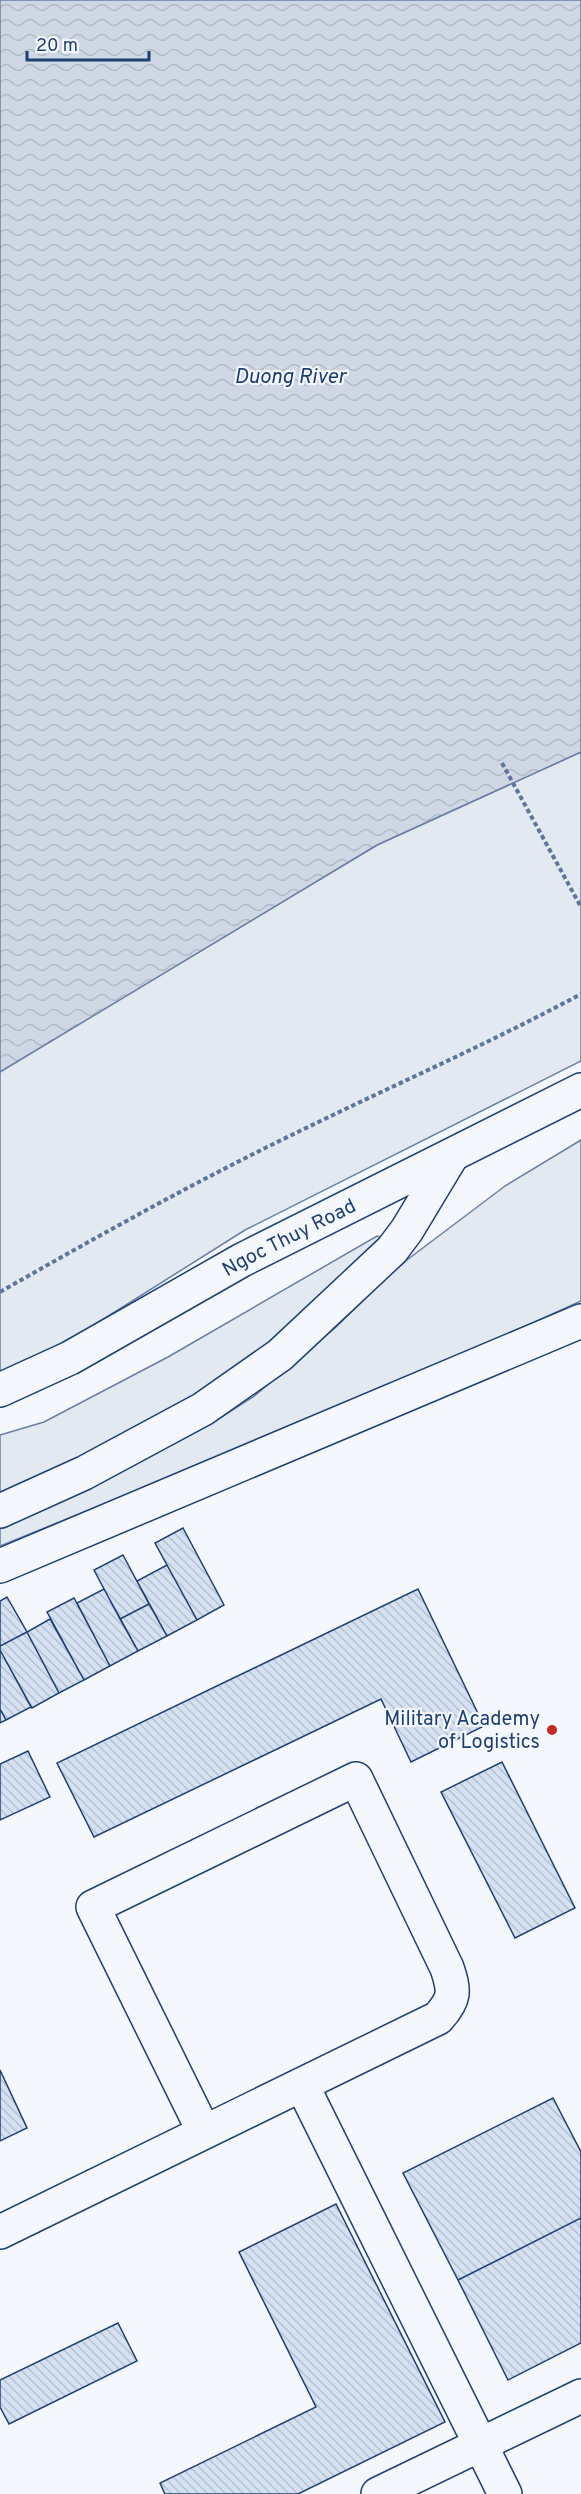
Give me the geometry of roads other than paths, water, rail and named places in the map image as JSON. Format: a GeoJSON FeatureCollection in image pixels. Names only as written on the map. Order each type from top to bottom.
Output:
{"type":"FeatureCollection","features":[{"type":"Feature","properties":{"kind":"main road","name":"Ngoc Thuy Road"},"geometry":{"type":"LineString","coordinates":[[0,1390],[70,1358],[242,1260],[581,1090]]}},
{"type":"Feature","properties":{"kind":"main road"},"geometry":{"type":"LineString","coordinates":[[0,1511],[84,1473],[166,1430],[202,1409],[280,1355],[392,1250],[407,1230],[451,1157]]}},
{"type":"Feature","properties":{"kind":"main road"},"geometry":{"type":"LineString","coordinates":[[0,1566],[581,1321]]}},
{"type":"Feature","properties":{"kind":"main road"},"geometry":{"type":"LineString","coordinates":[[0,2232],[438,2018],[451,2004],[452,1984],[447,1968],[356,1779],[93,1908],[204,2132]]}},
{"type":"Feature","properties":{"kind":"main road"},"geometry":{"type":"LineString","coordinates":[[302,2085],[505,2494]]}},
{"type":"Feature","properties":{"kind":"main road"},"geometry":{"type":"LineString","coordinates":[[378,2494],[581,2396]]}},
{"type":"Feature","properties":{"kind":"water","name":"Duong River"},"geometry":{"type":"Polygon","coordinates":[[[0,0],[581,0],[581,752],[377,845],[0,1072],[0,0]]]}},
{"type":"Feature","properties":{"kind":"place","name":"Military Academy of Logistics"},"geometry":{"type":"Point","coordinates":[552,1730]}}]}
